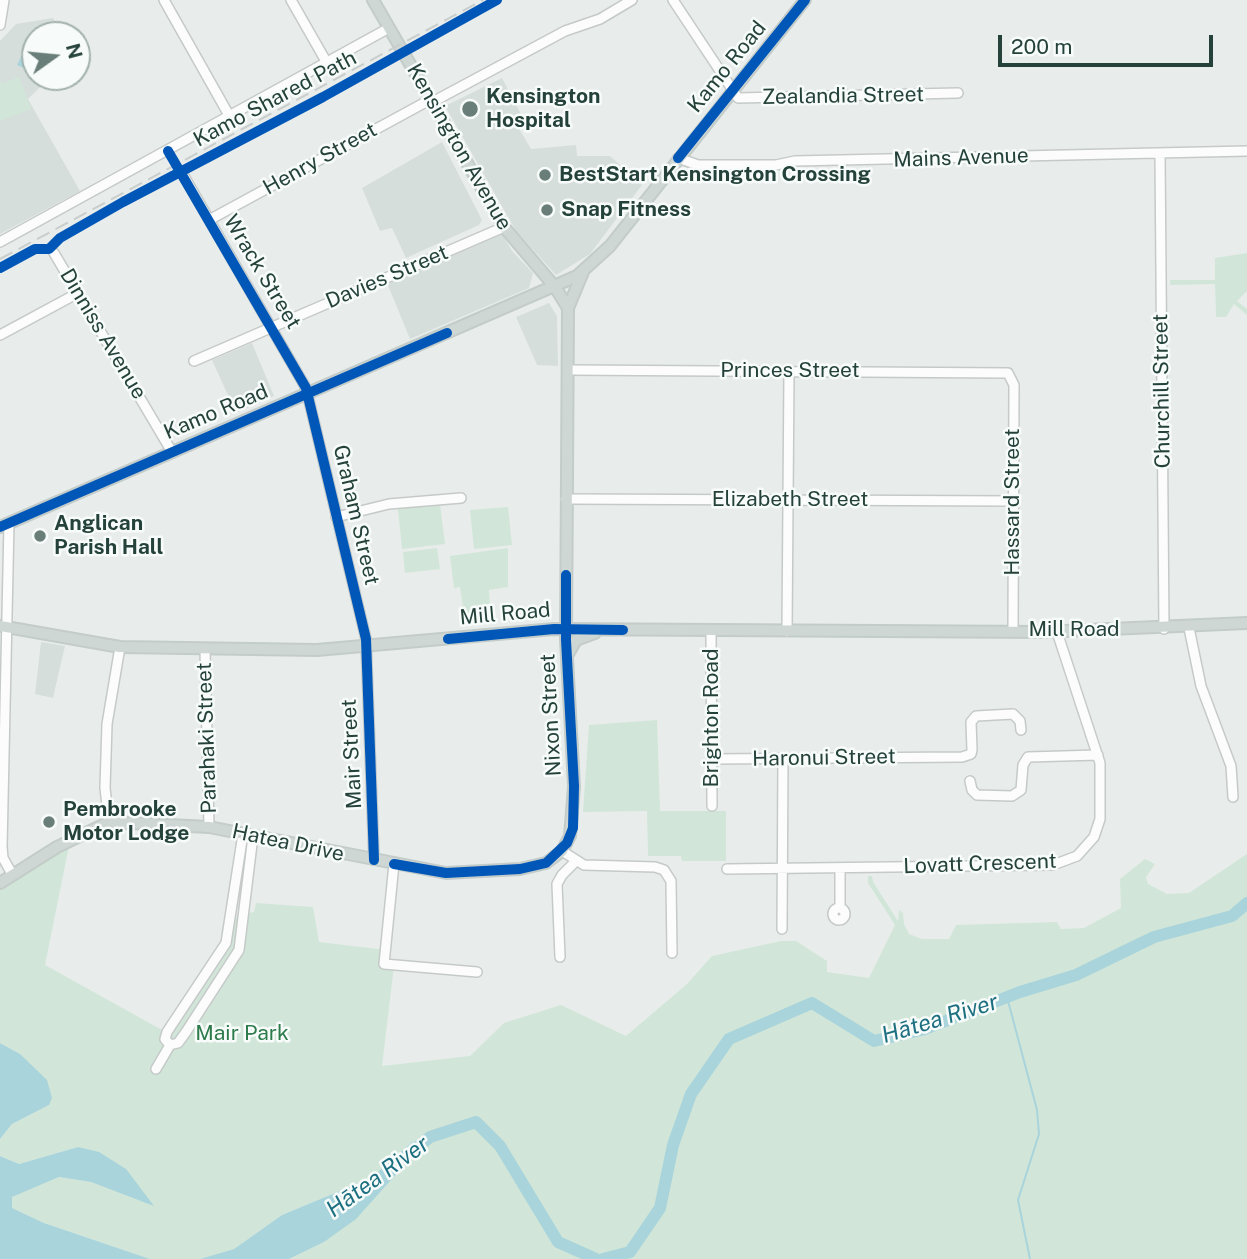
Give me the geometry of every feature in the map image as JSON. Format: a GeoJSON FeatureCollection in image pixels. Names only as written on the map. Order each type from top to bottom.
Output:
{"type":"FeatureCollection","features":[{"type":"Feature","properties":{"kind":"main road","name":"Kensington Avenue"},"geometry":{"type":"LineString","coordinates":[[373,0],[504,227],[555,287]]}},
{"type":"Feature","properties":{"kind":"main road","name":"Kamo Road"},"geometry":{"type":"LineString","coordinates":[[5,525],[555,287],[583,272],[610,246],[805,0]]}},
{"type":"Feature","properties":{"kind":"main road"},"geometry":{"type":"LineString","coordinates":[[568,308],[583,272]]}},
{"type":"Feature","properties":{"kind":"main road"},"geometry":{"type":"LineString","coordinates":[[555,287],[568,308]]}},
{"type":"Feature","properties":{"kind":"main road","name":"Nixon Street"},"geometry":{"type":"LineString","coordinates":[[562,851],[574,820],[566,629],[568,308]]}},
{"type":"Feature","properties":{"kind":"main road","name":"Mill Road"},"geometry":{"type":"LineString","coordinates":[[4,626],[120,647],[317,650],[566,629],[1057,632],[1189,628],[1247,623]]}},
{"type":"Feature","properties":{"kind":"main road","name":"Mill Road"},"geometry":{"type":"LineString","coordinates":[[567,656],[579,637],[608,629]]}},
{"type":"Feature","properties":{"kind":"main road"},"geometry":{"type":"LineString","coordinates":[[0,883],[109,822]]}},
{"type":"Feature","properties":{"kind":"main road","name":"Hatea Drive"},"geometry":{"type":"LineString","coordinates":[[109,822],[209,827],[446,873],[520,869],[546,863],[562,851]]}},
{"type":"Feature","properties":{"kind":"street"},"geometry":{"type":"LineString","coordinates":[[0,25],[4,0]]}},
{"type":"Feature","properties":{"kind":"street"},"geometry":{"type":"LineString","coordinates":[[164,0],[230,117]]}},
{"type":"Feature","properties":{"kind":"street"},"geometry":{"type":"LineString","coordinates":[[291,0],[327,63]]}},
{"type":"Feature","properties":{"kind":"street","name":"Henry Street"},"geometry":{"type":"LineString","coordinates":[[209,220],[344,145],[632,0]]}},
{"type":"Feature","properties":{"kind":"street"},"geometry":{"type":"LineString","coordinates":[[673,0],[732,92]]}},
{"type":"Feature","properties":{"kind":"street"},"geometry":{"type":"LineString","coordinates":[[0,242],[389,29]]}},
{"type":"Feature","properties":{"kind":"street","name":"Zealandia Street"},"geometry":{"type":"LineString","coordinates":[[732,92],[742,98],[957,93]]}},
{"type":"Feature","properties":{"kind":"street","name":"Mains Avenue"},"geometry":{"type":"LineString","coordinates":[[678,158],[698,165],[776,165],[792,161],[1247,151]]}},
{"type":"Feature","properties":{"kind":"street","name":"Churchill Street"},"geometry":{"type":"LineString","coordinates":[[1160,154],[1164,629]]}},
{"type":"Feature","properties":{"kind":"street","name":"Wrack Street"},"geometry":{"type":"LineString","coordinates":[[181,172],[273,326],[308,394]]}},
{"type":"Feature","properties":{"kind":"street","name":"Davies Street"},"geometry":{"type":"LineString","coordinates":[[194,361],[504,227]]}},
{"type":"Feature","properties":{"kind":"street","name":"Dinniss Avenue"},"geometry":{"type":"LineString","coordinates":[[54,253],[172,452]]}},
{"type":"Feature","properties":{"kind":"street"},"geometry":{"type":"LineString","coordinates":[[0,335],[78,293]]}},
{"type":"Feature","properties":{"kind":"street","name":"Princes Street"},"geometry":{"type":"LineString","coordinates":[[569,370],[1000,371],[1010,374]]}},
{"type":"Feature","properties":{"kind":"street"},"geometry":{"type":"LineString","coordinates":[[787,631],[789,371]]}},
{"type":"Feature","properties":{"kind":"street","name":"Hassard Street"},"geometry":{"type":"LineString","coordinates":[[1010,374],[1014,386],[1013,630]]}},
{"type":"Feature","properties":{"kind":"street","name":"Graham Street"},"geometry":{"type":"LineString","coordinates":[[308,394],[366,646]]}},
{"type":"Feature","properties":{"kind":"street"},"geometry":{"type":"LineString","coordinates":[[337,517],[389,504],[461,498]]}},
{"type":"Feature","properties":{"kind":"street","name":"Elizabeth Street"},"geometry":{"type":"LineString","coordinates":[[566,499],[1014,501]]}},
{"type":"Feature","properties":{"kind":"street"},"geometry":{"type":"LineString","coordinates":[[5,525],[1,826],[3,858],[12,874]]}},
{"type":"Feature","properties":{"kind":"street"},"geometry":{"type":"LineString","coordinates":[[1189,628],[1200,686],[1231,766],[1233,797]]}},
{"type":"Feature","properties":{"kind":"street","name":"Brighton Road"},"geometry":{"type":"LineString","coordinates":[[712,631],[712,806]]}},
{"type":"Feature","properties":{"kind":"street","name":"Lovatt Crescent"},"geometry":{"type":"LineString","coordinates":[[727,869],[1053,865],[1065,862],[1084,851],[1097,829],[1101,810],[1098,755],[1057,632]]}},
{"type":"Feature","properties":{"kind":"street","name":"Mair Street"},"geometry":{"type":"LineString","coordinates":[[366,646],[374,860]]}},
{"type":"Feature","properties":{"kind":"street"},"geometry":{"type":"LineString","coordinates":[[109,822],[105,788],[107,724],[120,647]]}},
{"type":"Feature","properties":{"kind":"street","name":"Parahaki Street"},"geometry":{"type":"LineString","coordinates":[[205,649],[209,827]]}},
{"type":"Feature","properties":{"kind":"street","name":"Haronui Street"},"geometry":{"type":"LineString","coordinates":[[712,759],[936,757],[971,754],[971,722],[980,715],[1013,714],[1020,721],[1021,730]]}},
{"type":"Feature","properties":{"kind":"street"},"geometry":{"type":"LineString","coordinates":[[970,781],[972,790],[977,795],[1012,796],[1021,790],[1023,765],[1028,757],[1098,755]]}},
{"type":"Feature","properties":{"kind":"street"},"geometry":{"type":"LineString","coordinates":[[782,929],[783,758]]}},
{"type":"Feature","properties":{"kind":"street"},"geometry":{"type":"LineString","coordinates":[[156,1069],[170,1045],[180,1041],[239,950],[248,835]]}},
{"type":"Feature","properties":{"kind":"street"},"geometry":{"type":"LineString","coordinates":[[170,1045],[165,1041],[167,1032],[226,943],[248,835]]}},
{"type":"Feature","properties":{"kind":"street"},"geometry":{"type":"LineString","coordinates":[[562,851],[575,862],[594,866],[655,867],[664,870],[671,881],[672,953]]}},
{"type":"Feature","properties":{"kind":"street"},"geometry":{"type":"LineString","coordinates":[[560,957],[557,884],[575,862]]}},
{"type":"Feature","properties":{"kind":"street"},"geometry":{"type":"LineString","coordinates":[[394,864],[384,964],[477,972]]}},
{"type":"Feature","properties":{"kind":"street"},"geometry":{"type":"LineString","coordinates":[[840,868],[840,908]]}},
{"type":"Feature","properties":{"kind":"shaded area"},"geometry":{"type":"Polygon","coordinates":[[[21,23],[21,91],[36,91],[28,99],[80,191],[0,234],[0,41],[16,24],[21,23]]]}},
{"type":"Feature","properties":{"kind":"shaded area"},"geometry":{"type":"Polygon","coordinates":[[[502,78],[522,116],[514,120],[531,149],[576,145],[577,156],[610,156],[642,185],[590,254],[556,275],[516,231],[445,106],[502,78]]]}},
{"type":"Feature","properties":{"kind":"shaded area"},"geometry":{"type":"Polygon","coordinates":[[[442,142],[482,220],[479,225],[406,258],[392,228],[380,231],[362,188],[442,142]]]}},
{"type":"Feature","properties":{"kind":"shaded area"},"geometry":{"type":"Polygon","coordinates":[[[500,230],[512,251],[533,273],[529,288],[410,339],[387,283],[500,230]]]}},
{"type":"Feature","properties":{"kind":"shaded area"},"geometry":{"type":"Polygon","coordinates":[[[549,303],[557,316],[558,366],[537,365],[516,317],[549,303]]]}},
{"type":"Feature","properties":{"kind":"shaded area"},"geometry":{"type":"Polygon","coordinates":[[[252,343],[274,396],[236,413],[212,360],[252,343]]]}},
{"type":"Feature","properties":{"kind":"shaded area"},"geometry":{"type":"Polygon","coordinates":[[[41,642],[65,646],[53,698],[35,694],[41,642]]]}},
{"type":"Feature","properties":{"kind":"green space"},"geometry":{"type":"Polygon","coordinates":[[[19,77],[21,91],[24,91],[31,109],[0,121],[0,80],[2,84],[19,77]]]}},
{"type":"Feature","properties":{"kind":"green space"},"geometry":{"type":"Polygon","coordinates":[[[1247,253],[1247,291],[1237,301],[1247,309],[1247,315],[1234,304],[1226,317],[1216,317],[1215,284],[1170,285],[1170,280],[1215,280],[1215,258],[1247,253]]]}},
{"type":"Feature","properties":{"kind":"green space"},"geometry":{"type":"Polygon","coordinates":[[[440,504],[445,544],[402,549],[398,509],[440,504]]]}},
{"type":"Feature","properties":{"kind":"green space"},"geometry":{"type":"Polygon","coordinates":[[[508,507],[512,545],[474,549],[470,510],[508,507]]]}},
{"type":"Feature","properties":{"kind":"green space"},"geometry":{"type":"Polygon","coordinates":[[[437,548],[440,569],[405,573],[403,552],[437,548]]]}},
{"type":"Feature","properties":{"kind":"green space"},"geometry":{"type":"Polygon","coordinates":[[[508,548],[508,587],[489,590],[491,624],[465,621],[460,587],[454,588],[450,556],[508,548]]]}},
{"type":"Feature","properties":{"kind":"green space"},"geometry":{"type":"Polygon","coordinates":[[[657,720],[660,811],[726,811],[726,861],[682,861],[681,856],[648,856],[647,811],[583,812],[589,725],[657,720]]]}},
{"type":"Feature","properties":{"kind":"green space","name":"Mair Park"},"geometry":{"type":"Polygon","coordinates":[[[69,846],[45,965],[162,1030],[238,915],[254,912],[256,903],[313,907],[319,942],[386,950],[387,963],[394,966],[382,1066],[470,1056],[504,1023],[561,1005],[626,1036],[687,984],[712,956],[781,941],[796,941],[827,961],[827,972],[869,978],[895,925],[868,883],[868,876],[872,876],[873,882],[898,921],[899,910],[903,913],[909,934],[922,939],[949,939],[956,925],[1057,922],[1061,929],[1084,928],[1121,908],[1120,879],[1145,859],[1155,864],[1146,877],[1148,884],[1167,894],[1189,893],[1247,854],[1247,1259],[289,1259],[324,1242],[424,1142],[412,1142],[371,1178],[282,1215],[234,1249],[200,1259],[150,1259],[44,1223],[12,1208],[11,1197],[59,1177],[91,1182],[153,1205],[78,1147],[19,1164],[0,1156],[0,1139],[12,1124],[49,1105],[20,1054],[0,1043],[0,890],[69,846]]]}},
{"type":"Feature","properties":{"kind":"water"},"geometry":{"type":"Polygon","coordinates":[[[0,1043],[20,1054],[47,1080],[52,1098],[49,1105],[12,1124],[0,1139],[0,1043]]]}},
{"type":"Feature","properties":{"kind":"water"},"geometry":{"type":"Polygon","coordinates":[[[412,1142],[425,1142],[356,1219],[324,1242],[289,1259],[200,1259],[234,1249],[282,1215],[371,1178],[412,1142]]]}},
{"type":"Feature","properties":{"kind":"water"},"geometry":{"type":"Polygon","coordinates":[[[78,1147],[99,1152],[126,1169],[154,1206],[91,1182],[59,1177],[12,1197],[12,1208],[44,1223],[150,1259],[0,1259],[0,1156],[19,1164],[78,1147]]]}},
{"type":"Feature","properties":{"kind":"waterway","name":"Hātea River"},"geometry":{"type":"LineString","coordinates":[[603,1259],[630,1252],[660,1208],[673,1145],[691,1094],[729,1039],[812,1003],[874,1041],[925,1029],[1020,992],[1076,975],[1154,937],[1232,916],[1247,903]]}},
{"type":"Feature","properties":{"kind":"waterway"},"geometry":{"type":"LineString","coordinates":[[1007,997],[1037,1110],[1039,1134],[1018,1200],[1030,1259]]}},
{"type":"Feature","properties":{"kind":"waterway","name":"Hātea River"},"geometry":{"type":"LineString","coordinates":[[410,1153],[430,1137],[476,1122],[500,1146],[558,1242],[596,1259]]}},
{"type":"Feature","properties":{"kind":"railway"},"geometry":{"type":"LineString","coordinates":[[0,259],[483,0]]}},
{"type":"Feature","properties":{"kind":"cycle path","name":"Kamo Shared Path"},"geometry":{"type":"LineString","coordinates":[[0,268],[35,249],[49,249],[60,238],[123,202],[323,97],[497,0]]}},
{"type":"Feature","properties":{"kind":"cycle path"},"geometry":{"type":"LineString","coordinates":[[678,158],[805,0]]}},
{"type":"Feature","properties":{"kind":"cycle path"},"geometry":{"type":"LineString","coordinates":[[168,151],[306,388],[366,639],[374,860]]}},
{"type":"Feature","properties":{"kind":"cycle path"},"geometry":{"type":"LineString","coordinates":[[0,527],[447,333]]}},
{"type":"Feature","properties":{"kind":"cycle path"},"geometry":{"type":"LineString","coordinates":[[394,864],[446,873],[520,869],[546,863],[567,843],[573,828],[574,786],[566,640],[566,575]]}},
{"type":"Feature","properties":{"kind":"cycle path"},"geometry":{"type":"LineString","coordinates":[[448,639],[554,629],[623,630]]}},
{"type":"Feature","properties":{"kind":"place","name":"Kensington Hospital"},"geometry":{"type":"Point","coordinates":[470,109]}},
{"type":"Feature","properties":{"kind":"place","name":"BestStart Kensington Crossing"},"geometry":{"type":"Point","coordinates":[545,175]}},
{"type":"Feature","properties":{"kind":"place","name":"Snap Fitness"},"geometry":{"type":"Point","coordinates":[547,210]}},
{"type":"Feature","properties":{"kind":"place","name":"Anglican Parish Hall"},"geometry":{"type":"Point","coordinates":[40,536]}},
{"type":"Feature","properties":{"kind":"place","name":"Pembrooke Motor Lodge"},"geometry":{"type":"Point","coordinates":[49,822]}}]}
